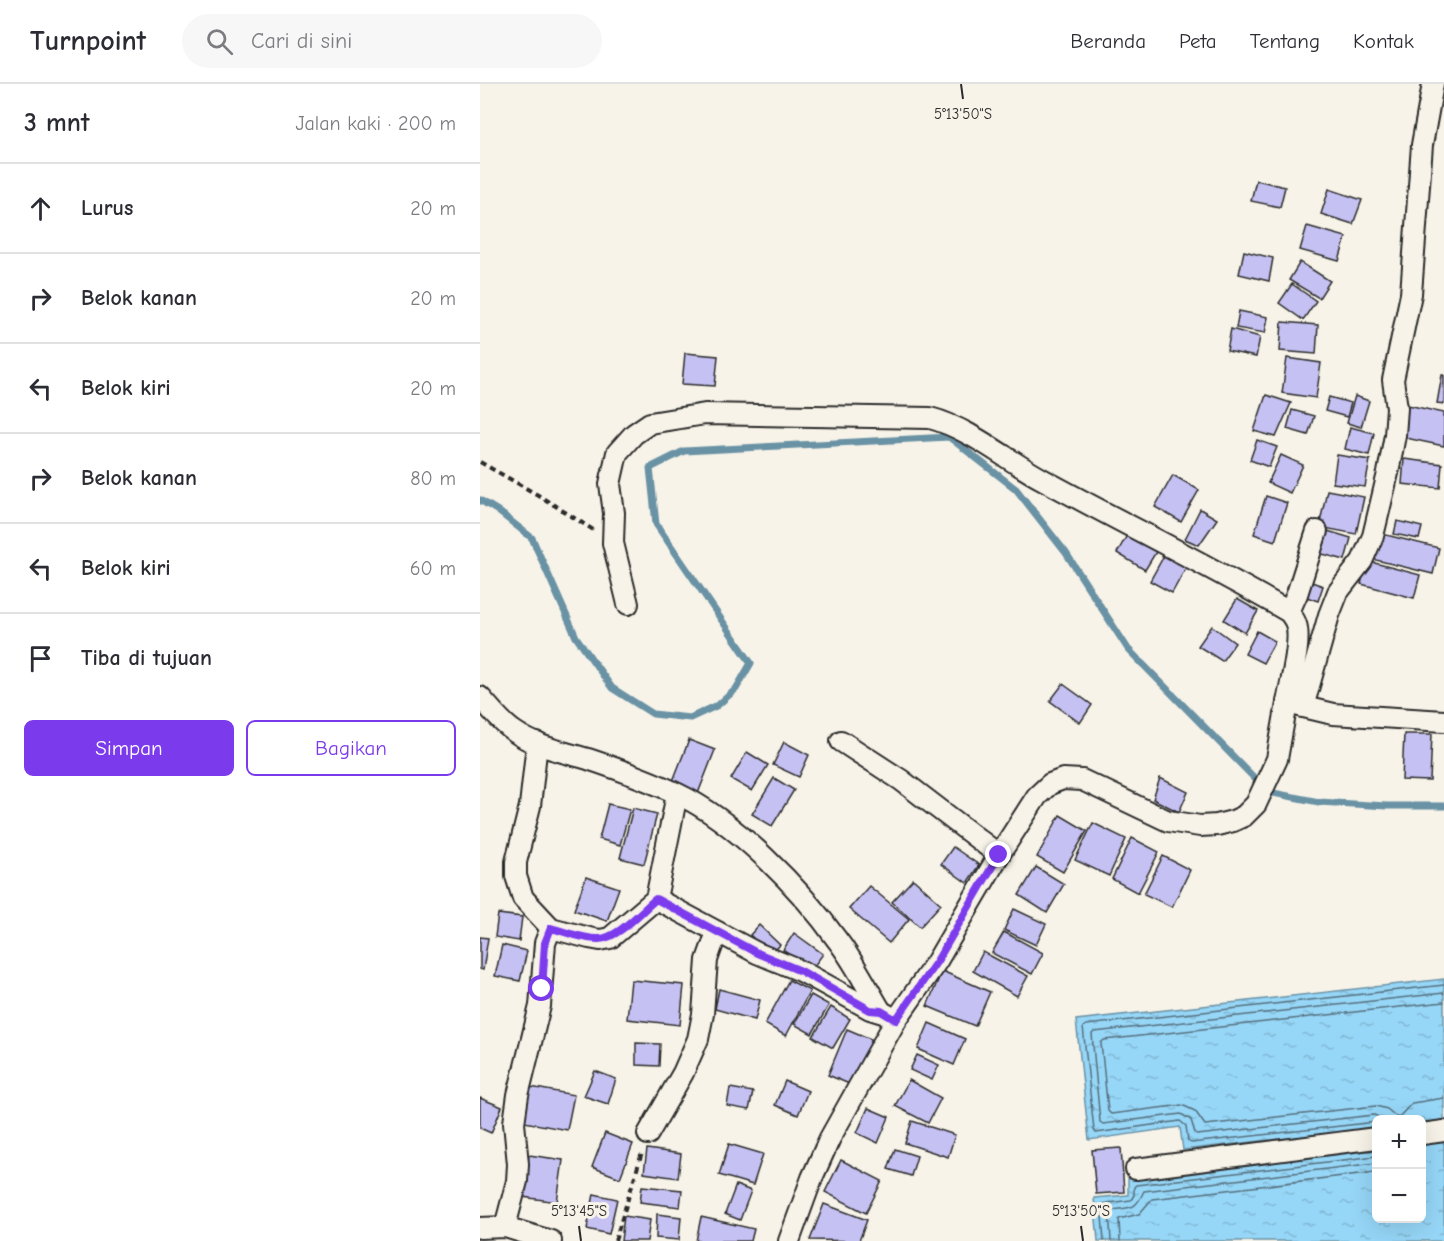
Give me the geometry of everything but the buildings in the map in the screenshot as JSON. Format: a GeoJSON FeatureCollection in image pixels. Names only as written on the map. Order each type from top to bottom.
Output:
{"type":"FeatureCollection","features":[{"type":"Feature","properties":{"kind":"street"},"geometry":{"type":"LineString","coordinates":[[789,1241],[812,1178],[830,1138],[864,1080],[888,1016],[937,961],[999,855],[1037,796],[1050,784],[1063,779],[1082,780],[1168,821],[1200,826],[1233,821],[1244,816],[1256,804],[1277,759],[1338,592],[1362,561],[1372,536],[1388,473],[1397,408],[1393,380],[1411,294],[1422,145],[1433,84]]}},
{"type":"Feature","properties":{"kind":"street"},"geometry":{"type":"LineString","coordinates":[[628,604],[613,543],[614,513],[610,484],[617,453],[634,434],[650,423],[705,414],[930,418],[948,423],[1030,473],[1214,569],[1293,603]]}},
{"type":"Feature","properties":{"kind":"street"},"geometry":{"type":"LineString","coordinates":[[1296,705],[1295,660],[1298,633],[1293,603],[1317,531]]}},
{"type":"Feature","properties":{"kind":"street"},"geometry":{"type":"LineString","coordinates":[[480,697],[506,725],[523,738],[598,762],[677,794],[699,805],[760,852],[798,892],[838,940],[888,1016]]}},
{"type":"Feature","properties":{"kind":"street"},"geometry":{"type":"LineString","coordinates":[[1296,705],[1334,714],[1444,722]]}},
{"type":"Feature","properties":{"kind":"street"},"geometry":{"type":"LineString","coordinates":[[841,741],[900,780],[999,855]]}},
{"type":"Feature","properties":{"kind":"street"},"geometry":{"type":"LineString","coordinates":[[537,743],[530,806],[516,862],[516,876],[523,898],[551,928],[600,940],[610,938],[656,899],[677,794]]}},
{"type":"Feature","properties":{"kind":"street"},"geometry":{"type":"LineString","coordinates":[[656,899],[757,953],[801,971],[870,1010],[888,1016]]}},
{"type":"Feature","properties":{"kind":"street"},"geometry":{"type":"LineString","coordinates":[[506,1227],[517,1181],[518,1164],[514,1123],[518,1095],[540,1006],[545,943],[551,928]]}},
{"type":"Feature","properties":{"kind":"street"},"geometry":{"type":"LineString","coordinates":[[648,1134],[683,1073],[698,1039],[703,1014],[707,960],[717,932]]}},
{"type":"Feature","properties":{"kind":"street"},"geometry":{"type":"LineString","coordinates":[[1426,1133],[1444,1131]]}},
{"type":"Feature","properties":{"kind":"street"},"geometry":{"type":"LineString","coordinates":[[1136,1169],[1372,1139]]}},
{"type":"Feature","properties":{"kind":"street"},"geometry":{"type":"LineString","coordinates":[[480,1228],[506,1227],[551,1241]]}},
{"type":"Feature","properties":{"kind":"path"},"geometry":{"type":"LineString","coordinates":[[480,462],[538,495],[613,543]]}},
{"type":"Feature","properties":{"kind":"path"},"geometry":{"type":"LineString","coordinates":[[615,1241],[648,1134]]}},
{"type":"Feature","properties":{"kind":"water"},"geometry":{"type":"Polygon","coordinates":[[[1444,979],[1444,1120],[1426,1122],[1426,1115],[1372,1115],[1372,1128],[1183,1150],[1180,1127],[1089,1140],[1076,1020],[1444,979]]]}},
{"type":"Feature","properties":{"kind":"water"},"geometry":{"type":"Polygon","coordinates":[[[1444,1142],[1444,1241],[1098,1241],[1094,1198],[1128,1195],[1128,1179],[1372,1150],[1372,1223],[1426,1223],[1426,1144],[1444,1142]]]}},
{"type":"Feature","properties":{"kind":"waterway"},"geometry":{"type":"LineString","coordinates":[[480,500],[532,538],[576,637],[612,688],[653,714],[690,718],[718,705],[736,689],[751,663],[656,524],[650,468],[684,451],[949,437],[1016,489],[1066,553],[1128,649],[1268,792],[1319,802],[1387,806],[1444,806]]}},
{"type":"Feature","properties":{"kind":"route"},"geometry":{"type":"LineString","coordinates":[[542,989],[545,943],[551,928],[600,940],[610,938],[656,899],[757,953],[801,971],[870,1010],[881,1011],[896,1020],[937,961],[999,855]]}}]}
